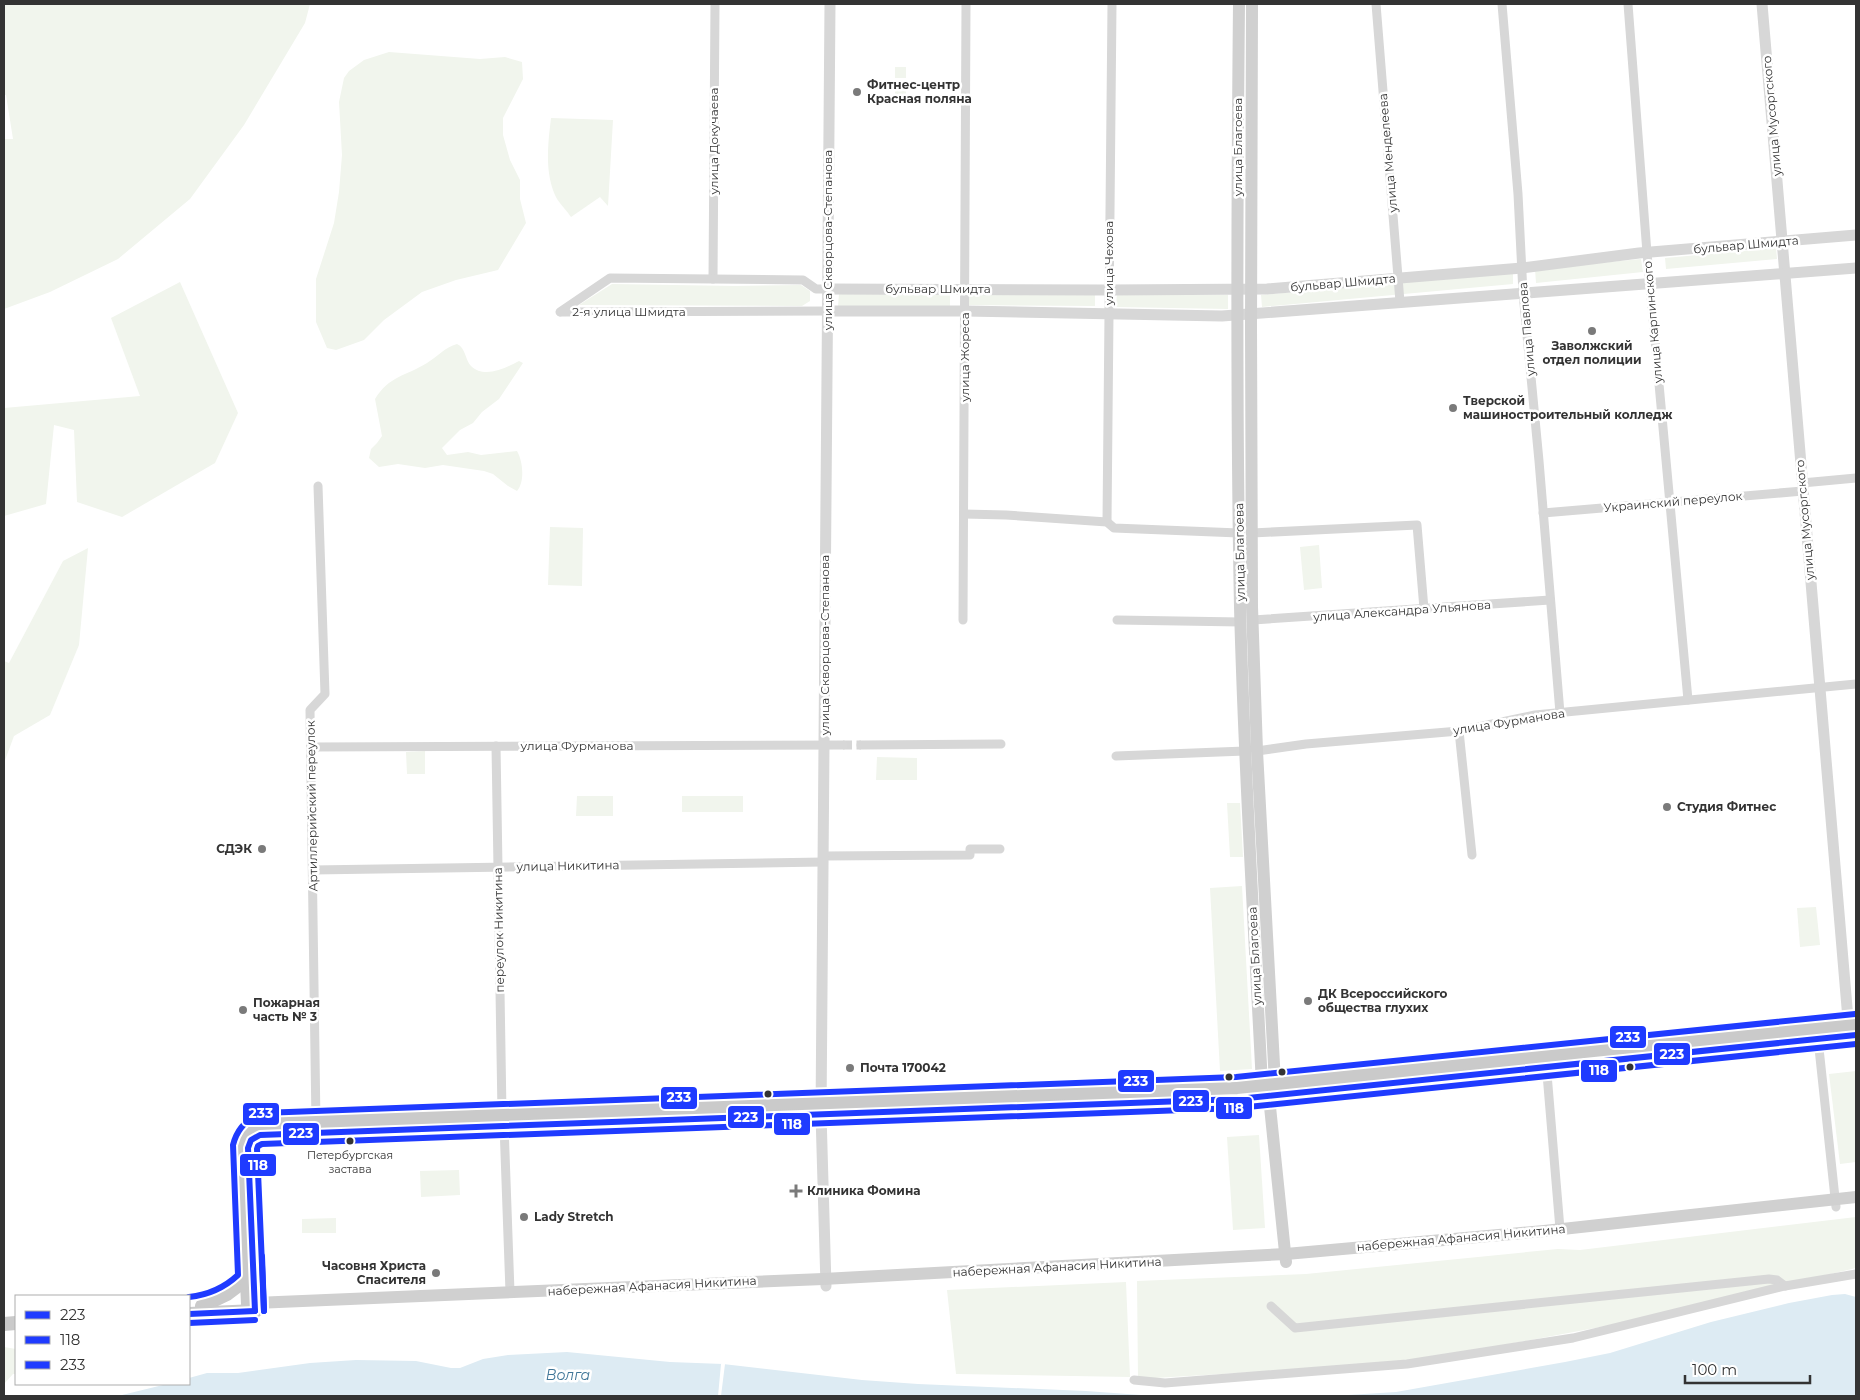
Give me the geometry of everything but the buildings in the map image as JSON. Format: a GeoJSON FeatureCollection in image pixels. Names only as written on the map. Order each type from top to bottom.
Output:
{"type":"FeatureCollection","features":[{"type":"Feature","properties":{"kind":"main road","name":"улица Благоева"},"geometry":{"type":"LineString","coordinates":[[1239,4],[1237,315],[1246,533],[1251,751],[1268,1084],[1286,1258]]}},
{"type":"Feature","properties":{"kind":"main road","name":"улица Благоева"},"geometry":{"type":"LineString","coordinates":[[1246,533],[1251,314],[1252,4]]}},
{"type":"Feature","properties":{"kind":"main road"},"geometry":{"type":"LineString","coordinates":[[253,1306],[248,1148],[253,1138],[262,1134],[316,1126],[822,1107],[1268,1084],[1818,1040],[1852,1029]]}},
{"type":"Feature","properties":{"kind":"main road"},"geometry":{"type":"LineString","coordinates":[[822,1107],[1269,1097],[1546,1062],[1852,1029]]}},
{"type":"Feature","properties":{"kind":"main road"},"geometry":{"type":"LineString","coordinates":[[253,1306],[247,1279],[241,1148],[244,1137],[251,1128],[263,1122],[316,1126]]}},
{"type":"Feature","properties":{"kind":"main road","name":"набережная Афанасия Никитина"},"geometry":{"type":"LineString","coordinates":[[1286,1258],[1848,1201]]}},
{"type":"Feature","properties":{"kind":"main road","name":"набережная Афанасия Никитина"},"geometry":{"type":"LineString","coordinates":[[253,1306],[826,1282],[1286,1258],[1544,1238],[1848,1201]]}},
{"type":"Feature","properties":{"kind":"main road"},"geometry":{"type":"LineString","coordinates":[[195,1306],[223,1297],[247,1279]]}},
{"type":"Feature","properties":{"kind":"main road","name":"набережная Афанасия Никитина"},"geometry":{"type":"LineString","coordinates":[[253,1306],[510,1292],[826,1282]]}},
{"type":"Feature","properties":{"kind":"main road"},"geometry":{"type":"LineString","coordinates":[[195,1306],[253,1306]]}},
{"type":"Feature","properties":{"kind":"main road"},"geometry":{"type":"LineString","coordinates":[[190,1314],[253,1306]]}},
{"type":"Feature","properties":{"kind":"street","name":"улица Докучаева"},"geometry":{"type":"LineString","coordinates":[[713,279],[715,4]]}},
{"type":"Feature","properties":{"kind":"street","name":"улица Скворцова-Степанова"},"geometry":{"type":"LineString","coordinates":[[826,1282],[822,1107],[830,4]]}},
{"type":"Feature","properties":{"kind":"street","name":"улица Жореса"},"geometry":{"type":"LineString","coordinates":[[964,620],[966,4]]}},
{"type":"Feature","properties":{"kind":"street","name":"улица Чехова"},"geometry":{"type":"LineString","coordinates":[[1107,522],[1112,4]]}},
{"type":"Feature","properties":{"kind":"street","name":"улица Менделеева"},"geometry":{"type":"LineString","coordinates":[[1376,4],[1400,302]]}},
{"type":"Feature","properties":{"kind":"street","name":"улица Павлова"},"geometry":{"type":"LineString","coordinates":[[1502,4],[1523,293],[1560,713]]}},
{"type":"Feature","properties":{"kind":"street","name":"улица Карпинского"},"geometry":{"type":"LineString","coordinates":[[1628,4],[1647,253],[1688,700]]}},
{"type":"Feature","properties":{"kind":"street","name":"улица Мусоргского"},"geometry":{"type":"LineString","coordinates":[[1762,4],[1820,687],[1852,1029]]}},
{"type":"Feature","properties":{"kind":"street","name":"бульвар Шмидта"},"geometry":{"type":"LineString","coordinates":[[828,289],[1267,289],[1522,268],[1647,253],[1856,235]]}},
{"type":"Feature","properties":{"kind":"street","name":"бульвар Шмидта"},"geometry":{"type":"LineString","coordinates":[[827,310],[1237,315],[1856,268]]}},
{"type":"Feature","properties":{"kind":"street","name":"2-я улица Шмидта"},"geometry":{"type":"LineString","coordinates":[[827,310],[560,312],[610,278],[803,280],[816,289],[828,289]]}},
{"type":"Feature","properties":{"kind":"street","name":"Украинский переулок"},"geometry":{"type":"LineString","coordinates":[[1543,513],[1669,502],[1803,487],[1856,478]]}},
{"type":"Feature","properties":{"kind":"street","name":"Артиллерийский переулок"},"geometry":{"type":"LineString","coordinates":[[316,1126],[310,710],[325,694],[318,486]]}},
{"type":"Feature","properties":{"kind":"street"},"geometry":{"type":"LineString","coordinates":[[964,514],[1006,514],[1107,522],[1114,528],[1246,533],[1417,525],[1424,609]]}},
{"type":"Feature","properties":{"kind":"street","name":"улица Александра Ульянова"},"geometry":{"type":"LineString","coordinates":[[1117,620],[1247,621],[1550,600]]}},
{"type":"Feature","properties":{"kind":"street","name":"улица Фурманова"},"geometry":{"type":"LineString","coordinates":[[1116,756],[1251,751],[1306,744],[1459,731],[1560,713],[1856,684]]}},
{"type":"Feature","properties":{"kind":"street"},"geometry":{"type":"LineString","coordinates":[[1459,731],[1472,855]]}},
{"type":"Feature","properties":{"kind":"street"},"geometry":{"type":"LineString","coordinates":[[861,745],[1001,744]]}},
{"type":"Feature","properties":{"kind":"street","name":"улица Фурманова"},"geometry":{"type":"LineString","coordinates":[[311,747],[843,745]]}},
{"type":"Feature","properties":{"kind":"street","name":"переулок Никитина"},"geometry":{"type":"LineString","coordinates":[[496,746],[503,1119],[510,1292]]}},
{"type":"Feature","properties":{"kind":"street","name":"улица Никитина"},"geometry":{"type":"LineString","coordinates":[[313,870],[970,855],[970,849],[1000,849]]}},
{"type":"Feature","properties":{"kind":"street"},"geometry":{"type":"LineString","coordinates":[[1818,1040],[1833,1181],[1848,1201]]}},
{"type":"Feature","properties":{"kind":"street"},"geometry":{"type":"LineString","coordinates":[[1546,1062],[1560,1229]]}},
{"type":"Feature","properties":{"kind":"street"},"geometry":{"type":"LineString","coordinates":[[1134,1380],[1165,1383],[1406,1364],[1573,1338],[1627,1320],[1785,1286],[1856,1274]]}},
{"type":"Feature","properties":{"kind":"street"},"geometry":{"type":"LineString","coordinates":[[1271,1306],[1295,1328],[1769,1279],[1777,1280],[1785,1286]]}},
{"type":"Feature","properties":{"kind":"shaded area"},"geometry":{"type":"Polygon","coordinates":[[[4,4],[310,4],[305,23],[244,125],[190,199],[118,259],[50,292],[4,309],[4,139],[13,139],[6,95],[4,95],[4,4]]]}},
{"type":"Feature","properties":{"kind":"shaded area"},"geometry":{"type":"Polygon","coordinates":[[[389,52],[480,59],[505,57],[522,62],[523,79],[503,118],[503,135],[510,160],[520,180],[520,199],[526,223],[498,270],[456,280],[422,292],[384,320],[364,340],[336,350],[327,348],[316,322],[316,279],[334,223],[339,192],[342,155],[339,102],[344,78],[349,71],[364,60],[389,52]]]}},
{"type":"Feature","properties":{"kind":"shaded area"},"geometry":{"type":"Polygon","coordinates":[[[895,67],[906,67],[906,78],[895,78],[895,67]]]}},
{"type":"Feature","properties":{"kind":"shaded area"},"geometry":{"type":"Polygon","coordinates":[[[895,80],[906,80],[906,101],[895,101],[895,80]]]}},
{"type":"Feature","properties":{"kind":"shaded area"},"geometry":{"type":"Polygon","coordinates":[[[551,118],[613,120],[608,206],[600,197],[571,217],[557,199],[550,179],[548,159],[551,118]]]}},
{"type":"Feature","properties":{"kind":"shaded area"},"geometry":{"type":"Polygon","coordinates":[[[1776,248],[1777,259],[1666,269],[1665,258],[1776,248]]]}},
{"type":"Feature","properties":{"kind":"shaded area"},"geometry":{"type":"Polygon","coordinates":[[[1641,259],[1643,272],[1536,283],[1535,269],[1641,259]]]}},
{"type":"Feature","properties":{"kind":"shaded area"},"geometry":{"type":"Polygon","coordinates":[[[1513,272],[1513,284],[1262,307],[1261,295],[1513,272]]]}},
{"type":"Feature","properties":{"kind":"shaded area"},"geometry":{"type":"Polygon","coordinates":[[[180,282],[238,413],[215,463],[122,517],[77,502],[74,430],[54,425],[46,504],[4,516],[4,408],[140,396],[111,318],[180,282]]]}},
{"type":"Feature","properties":{"kind":"shaded area"},"geometry":{"type":"Polygon","coordinates":[[[612,284],[801,285],[810,291],[810,301],[802,306],[579,305],[612,284]]]}},
{"type":"Feature","properties":{"kind":"shaded area"},"geometry":{"type":"Polygon","coordinates":[[[1117,293],[1228,295],[1228,309],[1116,307],[1117,293]]]}},
{"type":"Feature","properties":{"kind":"shaded area"},"geometry":{"type":"Polygon","coordinates":[[[839,294],[950,294],[950,306],[838,306],[839,294]]]}},
{"type":"Feature","properties":{"kind":"shaded area"},"geometry":{"type":"Polygon","coordinates":[[[968,294],[1095,294],[1095,306],[968,305],[968,294]]]}},
{"type":"Feature","properties":{"kind":"shaded area"},"geometry":{"type":"Polygon","coordinates":[[[457,344],[462,348],[471,366],[482,372],[495,371],[519,361],[523,363],[499,399],[482,412],[473,423],[460,430],[442,448],[447,455],[468,452],[481,455],[517,451],[521,460],[522,477],[517,491],[493,474],[484,471],[443,465],[425,468],[398,464],[379,467],[369,458],[371,449],[382,436],[375,399],[380,391],[398,377],[427,363],[457,344]]]}},
{"type":"Feature","properties":{"kind":"shaded area"},"geometry":{"type":"Polygon","coordinates":[[[550,527],[583,528],[582,586],[548,585],[550,527]]]}},
{"type":"Feature","properties":{"kind":"shaded area"},"geometry":{"type":"Polygon","coordinates":[[[1319,545],[1322,588],[1304,590],[1300,547],[1319,545]]]}},
{"type":"Feature","properties":{"kind":"shaded area"},"geometry":{"type":"Polygon","coordinates":[[[88,548],[79,645],[50,715],[14,736],[4,763],[4,661],[9,663],[63,561],[88,548]]]}},
{"type":"Feature","properties":{"kind":"shaded area"},"geometry":{"type":"Polygon","coordinates":[[[425,751],[425,774],[407,774],[406,752],[425,751]]]}},
{"type":"Feature","properties":{"kind":"shaded area"},"geometry":{"type":"Polygon","coordinates":[[[877,757],[917,758],[917,780],[876,780],[877,757]]]}},
{"type":"Feature","properties":{"kind":"shaded area"},"geometry":{"type":"Polygon","coordinates":[[[577,796],[613,796],[613,816],[576,816],[577,796]]]}},
{"type":"Feature","properties":{"kind":"shaded area"},"geometry":{"type":"Polygon","coordinates":[[[682,796],[743,796],[743,812],[682,812],[682,796]]]}},
{"type":"Feature","properties":{"kind":"shaded area"},"geometry":{"type":"Polygon","coordinates":[[[1227,803],[1240,803],[1243,857],[1230,857],[1227,803]]]}},
{"type":"Feature","properties":{"kind":"shaded area"},"geometry":{"type":"Polygon","coordinates":[[[1242,886],[1252,1069],[1220,1071],[1210,888],[1242,886]]]}},
{"type":"Feature","properties":{"kind":"shaded area"},"geometry":{"type":"Polygon","coordinates":[[[1816,907],[1820,945],[1800,947],[1797,908],[1816,907]]]}},
{"type":"Feature","properties":{"kind":"shaded area"},"geometry":{"type":"Polygon","coordinates":[[[1856,1071],[1856,1162],[1840,1164],[1829,1074],[1856,1071]]]}},
{"type":"Feature","properties":{"kind":"shaded area"},"geometry":{"type":"Polygon","coordinates":[[[1259,1135],[1265,1228],[1233,1230],[1227,1137],[1259,1135]]]}},
{"type":"Feature","properties":{"kind":"shaded area"},"geometry":{"type":"Polygon","coordinates":[[[459,1170],[460,1195],[421,1197],[420,1171],[459,1170]]]}},
{"type":"Feature","properties":{"kind":"shaded area"},"geometry":{"type":"Polygon","coordinates":[[[1856,1217],[1856,1268],[1638,1320],[1406,1363],[1138,1379],[1137,1281],[1306,1274],[1558,1249],[1580,1250],[1856,1217]]]}},
{"type":"Feature","properties":{"kind":"shaded area"},"geometry":{"type":"Polygon","coordinates":[[[336,1218],[336,1233],[302,1233],[302,1219],[336,1218]]]}},
{"type":"Feature","properties":{"kind":"shaded area"},"geometry":{"type":"Polygon","coordinates":[[[1126,1282],[1130,1377],[956,1374],[947,1290],[1126,1282]]]}},
{"type":"Feature","properties":{"kind":"shaded area"},"geometry":{"type":"Polygon","coordinates":[[[4,1347],[15,1349],[15,1374],[4,1384],[4,1347]]]}},
{"type":"Feature","properties":{"kind":"water"},"geometry":{"type":"Polygon","coordinates":[[[1845,1294],[1856,1297],[1856,1396],[1332,1396],[1396,1392],[1565,1362],[1610,1353],[1711,1322],[1789,1303],[1845,1294]]]}},
{"type":"Feature","properties":{"kind":"water","name":"Волга"},"geometry":{"type":"Polygon","coordinates":[[[567,1352],[670,1362],[723,1364],[862,1380],[1155,1396],[118,1396],[163,1385],[190,1385],[190,1378],[207,1373],[238,1373],[310,1363],[356,1360],[416,1361],[460,1368],[483,1359],[508,1355],[567,1352]]]}},
{"type":"Feature","properties":{"kind":"pier"},"geometry":{"type":"Polygon","coordinates":[[[721,1364],[725,1364],[721,1396],[718,1396],[721,1364]]]}},
{"type":"Feature","properties":{"kind":"tunnel"},"geometry":{"type":"LineString","coordinates":[[843,745],[861,745]]}},
{"type":"Feature","properties":{"kind":"transit line","name":"233"},"geometry":{"type":"LineString","coordinates":[[190,1297],[203,1295],[215,1290],[227,1284],[238,1275],[233,1145],[243,1125],[251,1118],[262,1113],[1236,1077],[1855,1014]]}},
{"type":"Feature","properties":{"kind":"transit line","name":"223"},"geometry":{"type":"LineString","coordinates":[[255,1311],[248,1148],[251,1140],[260,1135],[1238,1099],[1856,1035]]}},
{"type":"Feature","properties":{"kind":"transit line","name":"118"},"geometry":{"type":"LineString","coordinates":[[264,1311],[257,1149],[262,1144],[1238,1108],[1856,1044]]}},
{"type":"Feature","properties":{"kind":"transit line","name":"233"},"geometry":{"type":"LineString","coordinates":[[262,1256],[264,1311]]}},
{"type":"Feature","properties":{"kind":"transit line","name":"223"},"geometry":{"type":"LineString","coordinates":[[190,1314],[255,1311]]}},
{"type":"Feature","properties":{"kind":"transit line","name":"118"},"geometry":{"type":"LineString","coordinates":[[190,1323],[255,1320]]}},
{"type":"Feature","properties":{"kind":"place","name":"Фитнес-центр Красная поляна"},"geometry":{"type":"Point","coordinates":[857,92]}},
{"type":"Feature","properties":{"kind":"place","name":"Заволжский отдел полиции"},"geometry":{"type":"Point","coordinates":[1592,331]}},
{"type":"Feature","properties":{"kind":"place","name":"Тверской машиностроительный колледж"},"geometry":{"type":"Point","coordinates":[1453,408]}},
{"type":"Feature","properties":{"kind":"place","name":"Студия Фитнес"},"geometry":{"type":"Point","coordinates":[1667,807]}},
{"type":"Feature","properties":{"kind":"place","name":"СДЭК"},"geometry":{"type":"Point","coordinates":[262,849]}},
{"type":"Feature","properties":{"kind":"place","name":"ДК Всероссийского общества глухих"},"geometry":{"type":"Point","coordinates":[1308,1001]}},
{"type":"Feature","properties":{"kind":"place","name":"Пожарная часть № 3"},"geometry":{"type":"Point","coordinates":[243,1010]}},
{"type":"Feature","properties":{"kind":"place","name":"Почта 170042"},"geometry":{"type":"Point","coordinates":[850,1068]}},
{"type":"Feature","properties":{"kind":"place","name":"Петербургская застава"},"geometry":{"type":"Point","coordinates":[350,1141]}},
{"type":"Feature","properties":{"kind":"place","name":"Клиника Фомина"},"geometry":{"type":"Point","coordinates":[796,1191]}},
{"type":"Feature","properties":{"kind":"place","name":"Lady Stretch"},"geometry":{"type":"Point","coordinates":[524,1217]}},
{"type":"Feature","properties":{"kind":"place","name":"Часовня Христа Спасителя"},"geometry":{"type":"Point","coordinates":[436,1273]}}]}
